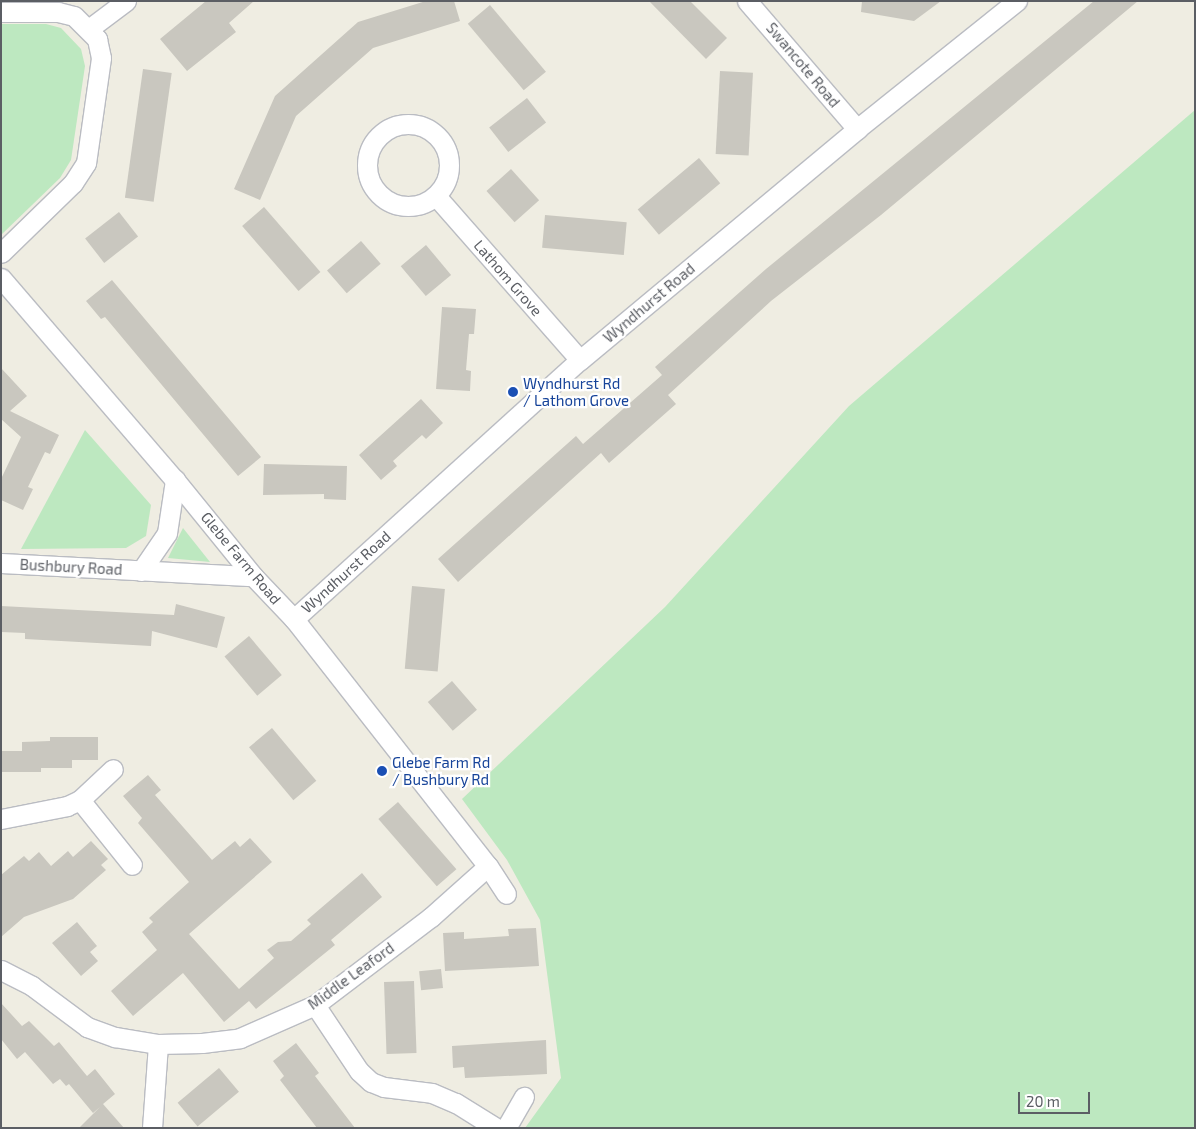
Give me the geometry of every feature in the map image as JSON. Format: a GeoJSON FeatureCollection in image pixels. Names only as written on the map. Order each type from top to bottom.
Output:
{"type":"FeatureCollection","features":[{"type":"Feature","properties":{"kind":"street"},"geometry":{"type":"LineString","coordinates":[[90,28],[126,1]]}},
{"type":"Feature","properties":{"kind":"street","name":"Swancote Road"},"geometry":{"type":"LineString","coordinates":[[747,1],[857,129]]}},
{"type":"Feature","properties":{"kind":"street","name":"Wyndhurst Road"},"geometry":{"type":"LineString","coordinates":[[294,619],[580,360],[857,129],[1017,1]]}},
{"type":"Feature","properties":{"kind":"street"},"geometry":{"type":"LineString","coordinates":[[1,12],[58,12],[74,16],[90,28],[97,39],[101,58],[86,163],[73,183],[1,252]]}},
{"type":"Feature","properties":{"kind":"street"},"geometry":{"type":"LineString","coordinates":[[410,124],[428,129],[438,137],[450,160],[444,185],[436,196],[426,203],[400,205],[378,193],[371,183],[368,164],[372,145],[380,135],[391,128],[410,124]]}},
{"type":"Feature","properties":{"kind":"street","name":"Lathom Grove"},"geometry":{"type":"LineString","coordinates":[[436,196],[580,360]]}},
{"type":"Feature","properties":{"kind":"street","name":"Glebe Farm Road"},"geometry":{"type":"LineString","coordinates":[[1,278],[175,480],[253,576],[294,619],[488,866],[506,894]]}},
{"type":"Feature","properties":{"kind":"street","name":"Bushbury Road"},"geometry":{"type":"LineString","coordinates":[[141,571],[167,533],[175,480]]}},
{"type":"Feature","properties":{"kind":"street","name":"Bushbury Road"},"geometry":{"type":"LineString","coordinates":[[1,563],[253,576]]}},
{"type":"Feature","properties":{"kind":"street"},"geometry":{"type":"LineString","coordinates":[[1,819],[67,806],[80,800],[113,769]]}},
{"type":"Feature","properties":{"kind":"street"},"geometry":{"type":"LineString","coordinates":[[80,800],[132,865]]}},
{"type":"Feature","properties":{"kind":"street","name":"Middle Leaford"},"geometry":{"type":"LineString","coordinates":[[1,970],[32,986],[87,1027],[115,1037],[158,1044],[202,1043],[240,1038],[315,1005],[430,917],[488,866]]}},
{"type":"Feature","properties":{"kind":"street"},"geometry":{"type":"LineString","coordinates":[[315,1005],[359,1071],[371,1082],[384,1087],[432,1093],[456,1103],[496,1128]]}},
{"type":"Feature","properties":{"kind":"street"},"geometry":{"type":"LineString","coordinates":[[152,1128],[158,1044]]}},
{"type":"Feature","properties":{"kind":"street"},"geometry":{"type":"LineString","coordinates":[[506,1128],[524,1097]]}},
{"type":"Feature","properties":{"kind":"green space"},"geometry":{"type":"Polygon","coordinates":[[[1,24],[46,24],[61,28],[81,49],[85,66],[71,160],[60,178],[1,235],[1,24]]]}},
{"type":"Feature","properties":{"kind":"green space"},"geometry":{"type":"Polygon","coordinates":[[[1195,110],[1195,1128],[525,1128],[561,1078],[540,920],[507,860],[462,799],[665,607],[849,406],[1195,110]]]}},
{"type":"Feature","properties":{"kind":"green space"},"geometry":{"type":"Polygon","coordinates":[[[85,430],[151,505],[146,536],[126,548],[21,549],[85,430]]]}},
{"type":"Feature","properties":{"kind":"green space"},"geometry":{"type":"Polygon","coordinates":[[[183,528],[210,562],[168,558],[183,528]]]}},
{"type":"Feature","properties":{"kind":"building"},"geometry":{"type":"Polygon","coordinates":[[[206,1],[254,1],[229,23],[236,32],[187,71],[160,39],[206,1]]]}},
{"type":"Feature","properties":{"kind":"building"},"geometry":{"type":"Polygon","coordinates":[[[426,1],[454,1],[460,21],[373,48],[296,116],[260,200],[234,189],[275,96],[358,22],[426,1]]]}},
{"type":"Feature","properties":{"kind":"building"},"geometry":{"type":"Polygon","coordinates":[[[649,1],[690,1],[727,38],[706,59],[649,1]]]}},
{"type":"Feature","properties":{"kind":"building"},"geometry":{"type":"Polygon","coordinates":[[[862,1],[941,1],[914,21],[861,12],[862,1]]]}},
{"type":"Feature","properties":{"kind":"building"},"geometry":{"type":"Polygon","coordinates":[[[1094,1],[1138,1],[881,215],[771,301],[668,395],[676,404],[609,463],[601,453],[458,582],[438,559],[576,436],[583,444],[662,375],[655,367],[766,269],[1094,1]]]}},
{"type":"Feature","properties":{"kind":"building"},"geometry":{"type":"Polygon","coordinates":[[[490,5],[546,72],[524,90],[468,24],[490,5]]]}},
{"type":"Feature","properties":{"kind":"building"},"geometry":{"type":"Polygon","coordinates":[[[143,69],[172,73],[154,202],[125,198],[143,69]]]}},
{"type":"Feature","properties":{"kind":"building"},"geometry":{"type":"Polygon","coordinates":[[[720,71],[753,73],[749,156],[716,154],[720,71]]]}},
{"type":"Feature","properties":{"kind":"building"},"geometry":{"type":"Polygon","coordinates":[[[527,98],[546,122],[508,152],[489,128],[527,98]]]}},
{"type":"Feature","properties":{"kind":"building"},"geometry":{"type":"Polygon","coordinates":[[[699,158],[720,183],[659,235],[638,209],[699,158]]]}},
{"type":"Feature","properties":{"kind":"building"},"geometry":{"type":"Polygon","coordinates":[[[511,169],[539,200],[515,222],[486,191],[511,169]]]}},
{"type":"Feature","properties":{"kind":"building"},"geometry":{"type":"Polygon","coordinates":[[[264,207],[320,272],[299,291],[242,226],[264,207]]]}},
{"type":"Feature","properties":{"kind":"building"},"geometry":{"type":"Polygon","coordinates":[[[119,212],[138,236],[104,263],[85,238],[119,212]]]}},
{"type":"Feature","properties":{"kind":"building"},"geometry":{"type":"Polygon","coordinates":[[[545,215],[627,222],[624,255],[542,248],[545,215]]]}},
{"type":"Feature","properties":{"kind":"building"},"geometry":{"type":"Polygon","coordinates":[[[361,241],[381,264],[347,293],[327,271],[361,241]]]}},
{"type":"Feature","properties":{"kind":"building"},"geometry":{"type":"Polygon","coordinates":[[[426,245],[451,275],[426,296],[401,266],[426,245]]]}},
{"type":"Feature","properties":{"kind":"building"},"geometry":{"type":"Polygon","coordinates":[[[112,280],[261,457],[238,476],[105,317],[101,319],[86,301],[112,280]]]}},
{"type":"Feature","properties":{"kind":"building"},"geometry":{"type":"Polygon","coordinates":[[[442,307],[476,309],[474,334],[469,334],[466,370],[471,371],[470,391],[436,389],[442,307]]]}},
{"type":"Feature","properties":{"kind":"building"},"geometry":{"type":"Polygon","coordinates":[[[1,368],[27,396],[10,411],[59,435],[50,454],[45,452],[28,487],[33,489],[23,510],[1,500],[1,479],[21,437],[1,419],[1,368]]]}},
{"type":"Feature","properties":{"kind":"building"},"geometry":{"type":"Polygon","coordinates":[[[421,399],[443,423],[426,439],[422,435],[393,461],[397,466],[381,480],[359,455],[421,399]]]}},
{"type":"Feature","properties":{"kind":"building"},"geometry":{"type":"Polygon","coordinates":[[[264,464],[347,466],[346,500],[324,499],[324,494],[263,495],[264,464]]]}},
{"type":"Feature","properties":{"kind":"building"},"geometry":{"type":"Polygon","coordinates":[[[412,586],[445,589],[438,672],[405,669],[412,586]]]}},
{"type":"Feature","properties":{"kind":"building"},"geometry":{"type":"Polygon","coordinates":[[[176,604],[225,617],[217,648],[152,631],[151,646],[25,639],[25,633],[1,632],[1,606],[174,615],[176,604]]]}},
{"type":"Feature","properties":{"kind":"building"},"geometry":{"type":"Polygon","coordinates":[[[249,636],[282,675],[257,696],[224,657],[249,636]]]}},
{"type":"Feature","properties":{"kind":"building"},"geometry":{"type":"Polygon","coordinates":[[[452,681],[477,710],[453,731],[428,702],[452,681]]]}},
{"type":"Feature","properties":{"kind":"building"},"geometry":{"type":"Polygon","coordinates":[[[272,728],[316,781],[293,800],[249,747],[272,728]]]}},
{"type":"Feature","properties":{"kind":"building"},"geometry":{"type":"Polygon","coordinates":[[[50,737],[98,737],[98,760],[72,760],[72,768],[41,768],[41,772],[1,772],[1,751],[22,751],[22,742],[50,741],[50,737]]]}},
{"type":"Feature","properties":{"kind":"building"},"geometry":{"type":"Polygon","coordinates":[[[148,775],[161,790],[155,795],[212,860],[235,841],[240,847],[250,838],[272,862],[189,934],[239,989],[274,958],[267,950],[278,942],[291,941],[311,924],[307,920],[362,873],[382,897],[331,940],[335,945],[256,1009],[249,1001],[224,1022],[183,973],[133,1016],[111,991],[157,950],[142,932],[153,922],[149,918],[189,882],[138,823],[142,818],[123,796],[148,775]]]}},
{"type":"Feature","properties":{"kind":"building"},"geometry":{"type":"Polygon","coordinates":[[[398,802],[456,869],[437,886],[378,819],[398,802]]]}},
{"type":"Feature","properties":{"kind":"building"},"geometry":{"type":"Polygon","coordinates":[[[91,841],[108,859],[101,865],[106,870],[73,899],[24,917],[1,937],[1,875],[24,856],[29,861],[39,852],[51,866],[68,851],[73,857],[91,841]]]}},
{"type":"Feature","properties":{"kind":"building"},"geometry":{"type":"Polygon","coordinates":[[[77,922],[97,946],[90,952],[98,961],[81,976],[52,943],[77,922]]]}},
{"type":"Feature","properties":{"kind":"building"},"geometry":{"type":"Polygon","coordinates":[[[536,928],[539,966],[445,971],[443,933],[464,932],[464,939],[509,936],[508,929],[536,928]]]}},
{"type":"Feature","properties":{"kind":"building"},"geometry":{"type":"Polygon","coordinates":[[[441,969],[443,988],[421,990],[419,971],[441,969]]]}},
{"type":"Feature","properties":{"kind":"building"},"geometry":{"type":"Polygon","coordinates":[[[414,981],[417,1053],[387,1054],[384,982],[414,981]]]}},
{"type":"Feature","properties":{"kind":"building"},"geometry":{"type":"Polygon","coordinates":[[[1,1003],[22,1026],[29,1021],[54,1046],[59,1042],[87,1076],[95,1069],[115,1094],[103,1104],[124,1128],[79,1128],[100,1107],[93,1113],[69,1084],[66,1086],[60,1079],[53,1084],[25,1052],[17,1059],[1,1039],[1,1003]]]}},
{"type":"Feature","properties":{"kind":"building"},"geometry":{"type":"Polygon","coordinates":[[[546,1040],[547,1074],[465,1078],[464,1067],[453,1068],[452,1046],[546,1040]]]}},
{"type":"Feature","properties":{"kind":"building"},"geometry":{"type":"Polygon","coordinates":[[[296,1043],[319,1073],[315,1076],[355,1128],[317,1128],[280,1080],[284,1076],[273,1061],[296,1043]]]}},
{"type":"Feature","properties":{"kind":"building"},"geometry":{"type":"Polygon","coordinates":[[[219,1068],[239,1092],[198,1126],[178,1103],[219,1068]]]}},
{"type":"Feature","properties":{"kind":"place","name":"Wyndhurst Rd / Lathom Grove"},"geometry":{"type":"Point","coordinates":[513,392]}},
{"type":"Feature","properties":{"kind":"place","name":"Glebe Farm Rd / Bushbury Rd"},"geometry":{"type":"Point","coordinates":[382,771]}}]}
